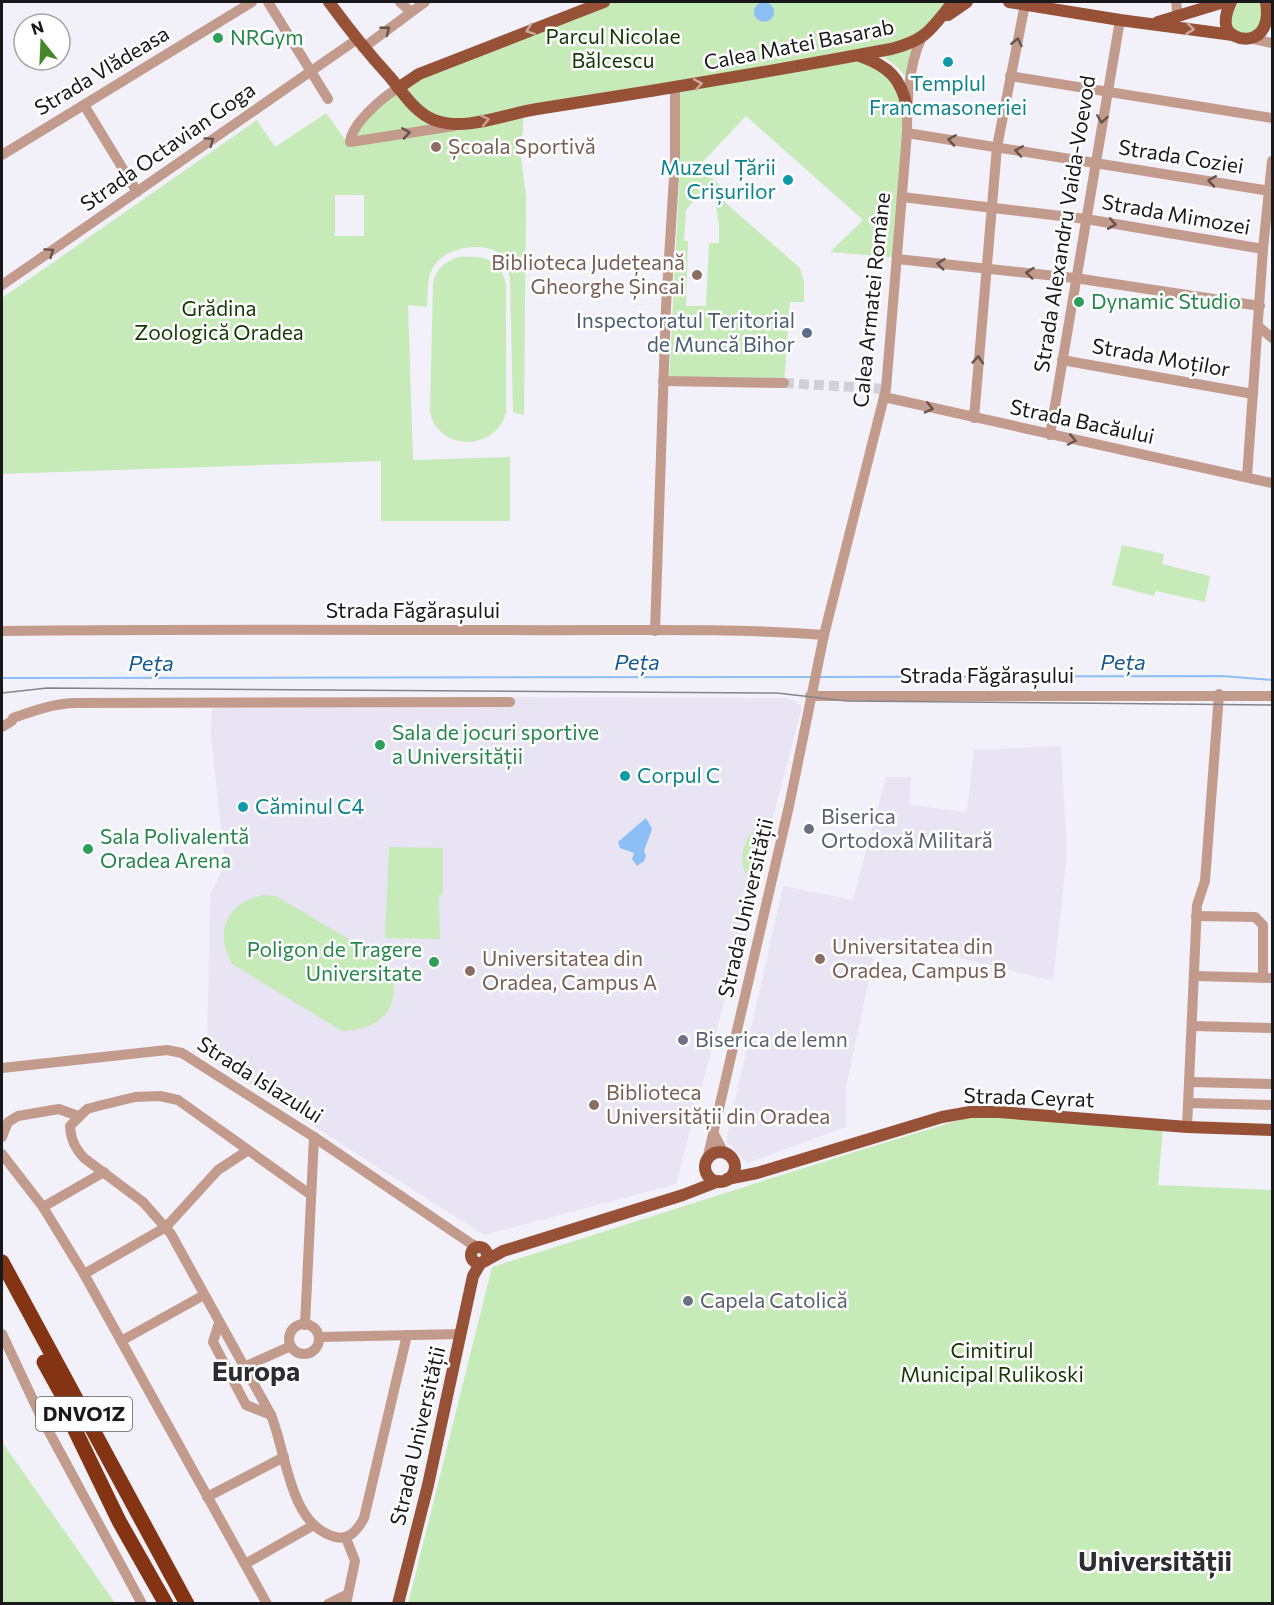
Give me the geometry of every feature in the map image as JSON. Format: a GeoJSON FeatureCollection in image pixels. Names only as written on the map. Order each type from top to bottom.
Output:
{"type":"FeatureCollection","features":[{"type":"Feature","properties":{"kind":"highway","name":"DNVO1Z"},"geometry":{"type":"LineString","coordinates":[[2,1262],[176,1604]]}},
{"type":"Feature","properties":{"kind":"highway","name":"DNVO1Z"},"geometry":{"type":"LineString","coordinates":[[2,1283],[63,1385],[187,1604]]}},
{"type":"Feature","properties":{"kind":"highway"},"geometry":{"type":"LineString","coordinates":[[166,1604],[119,1521],[80,1442],[59,1395],[63,1385],[74,1389],[85,1406],[197,1604]]}},
{"type":"Feature","properties":{"kind":"main road","name":"Calea Matei Basarab"},"geometry":{"type":"LineString","coordinates":[[329,2],[360,44],[414,107],[431,119],[446,124],[463,124],[524,111],[675,88],[891,50],[921,39],[952,2]]}},
{"type":"Feature","properties":{"kind":"main road"},"geometry":{"type":"LineString","coordinates":[[398,88],[419,74],[604,2]]}},
{"type":"Feature","properties":{"kind":"main road"},"geometry":{"type":"LineString","coordinates":[[931,29],[967,2]]}},
{"type":"Feature","properties":{"kind":"main road"},"geometry":{"type":"LineString","coordinates":[[1009,2],[1249,38],[1269,29],[1266,2]]}},
{"type":"Feature","properties":{"kind":"main road"},"geometry":{"type":"LineString","coordinates":[[1148,24],[1224,2]]}},
{"type":"Feature","properties":{"kind":"main road"},"geometry":{"type":"LineString","coordinates":[[1231,2],[1226,24],[1233,35]]}},
{"type":"Feature","properties":{"kind":"main road"},"geometry":{"type":"LineString","coordinates":[[859,55],[876,61],[895,77],[904,92],[907,106]]}},
{"type":"Feature","properties":{"kind":"main road","name":"Strada Ceyrat"},"geometry":{"type":"LineString","coordinates":[[723,1180],[757,1173],[942,1117],[970,1112],[999,1112],[1187,1127],[1272,1130]]}},
{"type":"Feature","properties":{"kind":"main road"},"geometry":{"type":"LineString","coordinates":[[723,1180],[710,1177],[706,1164],[714,1153],[729,1156],[757,1173]]}},
{"type":"Feature","properties":{"kind":"main road"},"geometry":{"type":"LineString","coordinates":[[477,1253],[503,1251],[683,1195],[723,1180],[732,1176],[735,1168],[729,1156]]}},
{"type":"Feature","properties":{"kind":"main road","name":"Strada Universității"},"geometry":{"type":"LineString","coordinates":[[683,1195],[706,1164]]}},
{"type":"Feature","properties":{"kind":"main road","name":"Strada Universității"},"geometry":{"type":"LineString","coordinates":[[398,1604],[428,1485],[477,1253]]}},
{"type":"Feature","properties":{"kind":"street","name":"Strada Vlădeasa"},"geometry":{"type":"LineString","coordinates":[[2,154],[252,2]]}},
{"type":"Feature","properties":{"kind":"street"},"geometry":{"type":"LineString","coordinates":[[268,2],[328,99]]}},
{"type":"Feature","properties":{"kind":"street"},"geometry":{"type":"LineString","coordinates":[[400,2],[410,11]]}},
{"type":"Feature","properties":{"kind":"street","name":"Strada Octavian Goga"},"geometry":{"type":"LineString","coordinates":[[2,285],[311,72],[425,2]]}},
{"type":"Feature","properties":{"kind":"street"},"geometry":{"type":"LineString","coordinates":[[1176,2],[1178,17]]}},
{"type":"Feature","properties":{"kind":"street"},"geometry":{"type":"LineString","coordinates":[[974,418],[997,147],[1025,4]]}},
{"type":"Feature","properties":{"kind":"street","name":"Strada Alexandru Vaida-Voevod"},"geometry":{"type":"LineString","coordinates":[[1050,435],[1106,92],[1120,20]]}},
{"type":"Feature","properties":{"kind":"street"},"geometry":{"type":"LineString","coordinates":[[1249,38],[1272,42],[1269,29]]}},
{"type":"Feature","properties":{"kind":"street","name":"Calea Armatei Române"},"geometry":{"type":"LineString","coordinates":[[816,668],[884,398],[908,133],[907,106],[912,70],[921,39]]}},
{"type":"Feature","properties":{"kind":"street"},"geometry":{"type":"LineString","coordinates":[[1010,76],[1272,118]]}},
{"type":"Feature","properties":{"kind":"street"},"geometry":{"type":"LineString","coordinates":[[398,88],[383,97],[353,131],[350,142],[463,124]]}},
{"type":"Feature","properties":{"kind":"street"},"geometry":{"type":"LineString","coordinates":[[655,631],[663,381],[675,160],[675,88]]}},
{"type":"Feature","properties":{"kind":"street"},"geometry":{"type":"LineString","coordinates":[[84,105],[137,192]]}},
{"type":"Feature","properties":{"kind":"street","name":"Strada Coziei"},"geometry":{"type":"LineString","coordinates":[[908,133],[1095,163],[1270,195]]}},
{"type":"Feature","properties":{"kind":"street"},"geometry":{"type":"LineString","coordinates":[[1246,477],[1272,160]]}},
{"type":"Feature","properties":{"kind":"street","name":"Strada Mimozei"},"geometry":{"type":"LineString","coordinates":[[902,197],[1086,219],[1263,249]]}},
{"type":"Feature","properties":{"kind":"street"},"geometry":{"type":"LineString","coordinates":[[897,259],[1075,278],[1260,306]]}},
{"type":"Feature","properties":{"kind":"street"},"geometry":{"type":"LineString","coordinates":[[1259,327],[1272,339]]}},
{"type":"Feature","properties":{"kind":"street","name":"Strada Moților"},"geometry":{"type":"LineString","coordinates":[[1062,360],[1254,394]]}},
{"type":"Feature","properties":{"kind":"street"},"geometry":{"type":"LineString","coordinates":[[663,381],[784,383]]}},
{"type":"Feature","properties":{"kind":"street","name":"Strada Bacăului"},"geometry":{"type":"LineString","coordinates":[[884,398],[1272,483]]}},
{"type":"Feature","properties":{"kind":"street","name":"Strada Făgărașului"},"geometry":{"type":"LineString","coordinates":[[2,631],[177,629],[655,631],[793,633],[824,636]]}},
{"type":"Feature","properties":{"kind":"street","name":"Strada Universității"},"geometry":{"type":"LineString","coordinates":[[706,1164],[789,806],[816,668]]}},
{"type":"Feature","properties":{"kind":"street","name":"Strada Făgărașului"},"geometry":{"type":"LineString","coordinates":[[811,694],[1272,696]]}},
{"type":"Feature","properties":{"kind":"street"},"geometry":{"type":"LineString","coordinates":[[1187,1127],[1196,916],[1197,904],[1205,881],[1219,694]]}},
{"type":"Feature","properties":{"kind":"street"},"geometry":{"type":"LineString","coordinates":[[7,718],[48,706],[74,703],[510,702]]}},
{"type":"Feature","properties":{"kind":"street"},"geometry":{"type":"LineString","coordinates":[[2,727],[12,721],[7,718]]}},
{"type":"Feature","properties":{"kind":"street"},"geometry":{"type":"LineString","coordinates":[[1194,976],[1268,978],[1261,921],[1255,917],[1196,916]]}},
{"type":"Feature","properties":{"kind":"street"},"geometry":{"type":"LineString","coordinates":[[1192,1026],[1272,1028]]}},
{"type":"Feature","properties":{"kind":"street","name":"Strada Islazului"},"geometry":{"type":"LineString","coordinates":[[2,1068],[173,1051],[190,1057],[314,1137],[477,1253]]}},
{"type":"Feature","properties":{"kind":"street"},"geometry":{"type":"LineString","coordinates":[[1190,1082],[1272,1084]]}},
{"type":"Feature","properties":{"kind":"street"},"geometry":{"type":"LineString","coordinates":[[311,1195],[178,1100],[160,1096],[135,1097],[87,1108],[70,1126],[71,1137],[76,1149],[84,1158],[143,1202],[166,1227],[271,1415],[278,1432],[286,1473],[300,1506],[314,1525],[335,1538],[346,1538],[357,1530],[364,1518],[407,1335]]}},
{"type":"Feature","properties":{"kind":"street"},"geometry":{"type":"LineString","coordinates":[[1189,1103],[1272,1105]]}},
{"type":"Feature","properties":{"kind":"street"},"geometry":{"type":"LineString","coordinates":[[2,1133],[8,1122],[18,1116],[58,1109],[78,1116]]}},
{"type":"Feature","properties":{"kind":"street"},"geometry":{"type":"LineString","coordinates":[[713,1132],[729,1156]]}},
{"type":"Feature","properties":{"kind":"street"},"geometry":{"type":"LineString","coordinates":[[305,1324],[314,1137]]}},
{"type":"Feature","properties":{"kind":"street"},"geometry":{"type":"LineString","coordinates":[[84,1274],[166,1227],[218,1170],[247,1151]]}},
{"type":"Feature","properties":{"kind":"street"},"geometry":{"type":"LineString","coordinates":[[2,1154],[43,1207],[84,1274],[267,1604]]}},
{"type":"Feature","properties":{"kind":"street"},"geometry":{"type":"LineString","coordinates":[[43,1207],[104,1172]]}},
{"type":"Feature","properties":{"kind":"street"},"geometry":{"type":"LineString","coordinates":[[121,1341],[204,1295]]}},
{"type":"Feature","properties":{"kind":"street"},"geometry":{"type":"LineString","coordinates":[[219,1323],[213,1342],[246,1406],[271,1415]]}},
{"type":"Feature","properties":{"kind":"street"},"geometry":{"type":"LineString","coordinates":[[305,1324],[314,1328],[319,1337],[318,1345],[311,1352],[300,1353],[291,1346],[290,1335],[294,1329],[305,1324]]}},
{"type":"Feature","properties":{"kind":"street"},"geometry":{"type":"LineString","coordinates":[[319,1337],[461,1334]]}},
{"type":"Feature","properties":{"kind":"street"},"geometry":{"type":"LineString","coordinates":[[2,1335],[41,1417],[142,1604]]}},
{"type":"Feature","properties":{"kind":"street"},"geometry":{"type":"LineString","coordinates":[[244,1367],[291,1346]]}},
{"type":"Feature","properties":{"kind":"street"},"geometry":{"type":"LineString","coordinates":[[207,1497],[284,1457]]}},
{"type":"Feature","properties":{"kind":"street"},"geometry":{"type":"LineString","coordinates":[[245,1564],[314,1525]]}},
{"type":"Feature","properties":{"kind":"street"},"geometry":{"type":"LineString","coordinates":[[328,1604],[347,1599],[355,1561],[346,1538]]}},
{"type":"Feature","properties":{"kind":"shaded area","name":"Universitatea din Oradea, Campus A"},"geometry":{"type":"Polygon","coordinates":[[[505,697],[784,698],[795,701],[802,707],[676,1184],[484,1235],[207,1058],[210,895],[225,865],[211,736],[212,705],[505,697]]]}},
{"type":"Feature","properties":{"kind":"shaded area","name":"Universitatea din Oradea, Campus B"},"geometry":{"type":"Polygon","coordinates":[[[1061,746],[1067,854],[1053,981],[878,937],[846,1087],[846,1127],[747,1163],[726,1141],[783,886],[853,900],[886,777],[911,777],[909,805],[967,812],[974,750],[1061,746]]]}},
{"type":"Feature","properties":{"kind":"green space"},"geometry":{"type":"Polygon","coordinates":[[[604,2],[953,2],[931,29],[860,55],[884,63],[904,109],[892,257],[830,252],[863,220],[746,116],[698,167],[720,185],[701,192],[686,210],[684,241],[688,241],[686,306],[706,306],[709,243],[719,243],[714,193],[800,268],[804,282],[804,302],[790,302],[784,383],[669,381],[680,168],[680,92],[524,111],[521,157],[526,196],[524,415],[513,412],[510,283],[507,256],[482,247],[464,248],[447,254],[434,266],[430,274],[427,307],[408,305],[413,460],[510,457],[510,521],[381,521],[381,461],[2,474],[2,298],[257,120],[275,147],[326,113],[352,149],[350,142],[383,97],[398,88],[604,2]],[[335,195],[335,236],[364,236],[364,195],[335,195]]]}},
{"type":"Feature","properties":{"kind":"green space"},"geometry":{"type":"Polygon","coordinates":[[[1233,2],[1261,2],[1261,18],[1254,33],[1238,33],[1231,28],[1233,2]]]}},
{"type":"Feature","properties":{"kind":"green space"},"geometry":{"type":"Polygon","coordinates":[[[913,49],[909,80],[895,65],[880,54],[913,49]]]}},
{"type":"Feature","properties":{"kind":"green space"},"geometry":{"type":"Polygon","coordinates":[[[457,257],[488,260],[498,267],[506,283],[506,412],[500,425],[491,434],[479,440],[467,442],[454,440],[443,434],[435,424],[430,411],[433,283],[441,267],[457,257]]]}},
{"type":"Feature","properties":{"kind":"green space"},"geometry":{"type":"Polygon","coordinates":[[[1122,545],[1164,554],[1162,564],[1210,576],[1205,602],[1156,591],[1154,596],[1112,585],[1122,545]]]}},
{"type":"Feature","properties":{"kind":"green space"},"geometry":{"type":"Polygon","coordinates":[[[755,829],[767,845],[765,860],[745,873],[742,861],[743,850],[755,829]]]}},
{"type":"Feature","properties":{"kind":"green space"},"geometry":{"type":"Polygon","coordinates":[[[389,847],[443,848],[443,895],[439,895],[440,939],[385,938],[389,847]]]}},
{"type":"Feature","properties":{"kind":"green space"},"geometry":{"type":"Polygon","coordinates":[[[264,895],[276,896],[386,961],[392,975],[394,989],[388,1011],[381,1019],[357,1029],[342,1031],[232,964],[224,940],[227,920],[240,905],[264,895]]]}},
{"type":"Feature","properties":{"kind":"green space","name":"Cimitirul Municipal Rulikoski"},"geometry":{"type":"Polygon","coordinates":[[[976,1115],[1163,1129],[1158,1185],[1272,1190],[1272,1603],[408,1604],[492,1267],[976,1115]]]}},
{"type":"Feature","properties":{"kind":"green space"},"geometry":{"type":"Polygon","coordinates":[[[2,1442],[115,1603],[2,1603],[2,1442]]]}},
{"type":"Feature","properties":{"kind":"water"},"geometry":{"type":"Polygon","coordinates":[[[760,2],[768,2],[774,8],[774,16],[768,22],[760,22],[754,16],[754,8],[760,2]]]}},
{"type":"Feature","properties":{"kind":"water"},"geometry":{"type":"Polygon","coordinates":[[[646,818],[652,829],[644,851],[646,856],[644,861],[637,866],[632,859],[634,853],[620,848],[618,842],[646,818]]]}},
{"type":"Feature","properties":{"kind":"waterway","name":"Peța"},"geometry":{"type":"LineString","coordinates":[[819,677],[1222,676],[1272,680]]}},
{"type":"Feature","properties":{"kind":"waterway","name":"Peța"},"geometry":{"type":"LineString","coordinates":[[2,678],[811,677]]}},
{"type":"Feature","properties":{"kind":"tunnel"},"geometry":{"type":"LineString","coordinates":[[784,383],[886,389]]}},
{"type":"Feature","properties":{"kind":"tram line"},"geometry":{"type":"LineString","coordinates":[[2,693],[47,688],[777,693],[847,701],[1272,705]]}},
{"type":"Feature","properties":{"kind":"place","name":"NRGym"},"geometry":{"type":"Point","coordinates":[218,38]}},
{"type":"Feature","properties":{"kind":"place","name":"Templul Francmasoneriei"},"geometry":{"type":"Point","coordinates":[948,62]}},
{"type":"Feature","properties":{"kind":"place","name":"Școala Sportivă"},"geometry":{"type":"Point","coordinates":[436,147]}},
{"type":"Feature","properties":{"kind":"place","name":"Muzeul Țării Crișurilor"},"geometry":{"type":"Point","coordinates":[788,180]}},
{"type":"Feature","properties":{"kind":"place","name":"Biblioteca Județeană Gheorghe Șincai"},"geometry":{"type":"Point","coordinates":[697,275]}},
{"type":"Feature","properties":{"kind":"place","name":"Dynamic Studio"},"geometry":{"type":"Point","coordinates":[1079,302]}},
{"type":"Feature","properties":{"kind":"place","name":"Inspectoratul Teritorial de Muncă Bihor"},"geometry":{"type":"Point","coordinates":[807,333]}},
{"type":"Feature","properties":{"kind":"place","name":"Sala de jocuri sportive a Universității"},"geometry":{"type":"Point","coordinates":[380,745]}},
{"type":"Feature","properties":{"kind":"place","name":"Corpul C"},"geometry":{"type":"Point","coordinates":[625,776]}},
{"type":"Feature","properties":{"kind":"place","name":"Căminul C4"},"geometry":{"type":"Point","coordinates":[243,807]}},
{"type":"Feature","properties":{"kind":"place","name":"Biserica Ortodoxă Militară"},"geometry":{"type":"Point","coordinates":[809,829]}},
{"type":"Feature","properties":{"kind":"place","name":"Sala Polivalentă Oradea Arena"},"geometry":{"type":"Point","coordinates":[88,849]}},
{"type":"Feature","properties":{"kind":"place","name":"Universitatea din Oradea, Campus B"},"geometry":{"type":"Point","coordinates":[820,959]}},
{"type":"Feature","properties":{"kind":"place","name":"Poligon de Tragere Universitate"},"geometry":{"type":"Point","coordinates":[434,962]}},
{"type":"Feature","properties":{"kind":"place","name":"Universitatea din Oradea, Campus A"},"geometry":{"type":"Point","coordinates":[470,971]}},
{"type":"Feature","properties":{"kind":"place","name":"Biserica de lemn"},"geometry":{"type":"Point","coordinates":[683,1040]}},
{"type":"Feature","properties":{"kind":"place","name":"Biblioteca Universității din Oradea"},"geometry":{"type":"Point","coordinates":[594,1105]}},
{"type":"Feature","properties":{"kind":"place","name":"Capela Catolică"},"geometry":{"type":"Point","coordinates":[688,1301]}},
{"type":"Feature","properties":{"kind":"district","name":"Europa"},"geometry":{"type":"Point","coordinates":[256,1372]}},
{"type":"Feature","properties":{"kind":"district","name":"Universității"},"geometry":{"type":"Point","coordinates":[1155,1562]}},
{"type":"Feature","properties":{"kind":"park label","name":"Parcul Nicolae Bălcescu"},"geometry":{"type":"Point","coordinates":[613,49]}},
{"type":"Feature","properties":{"kind":"park label","name":"Grădina Zoologică Oradea"},"geometry":{"type":"Point","coordinates":[219,321]}}]}
